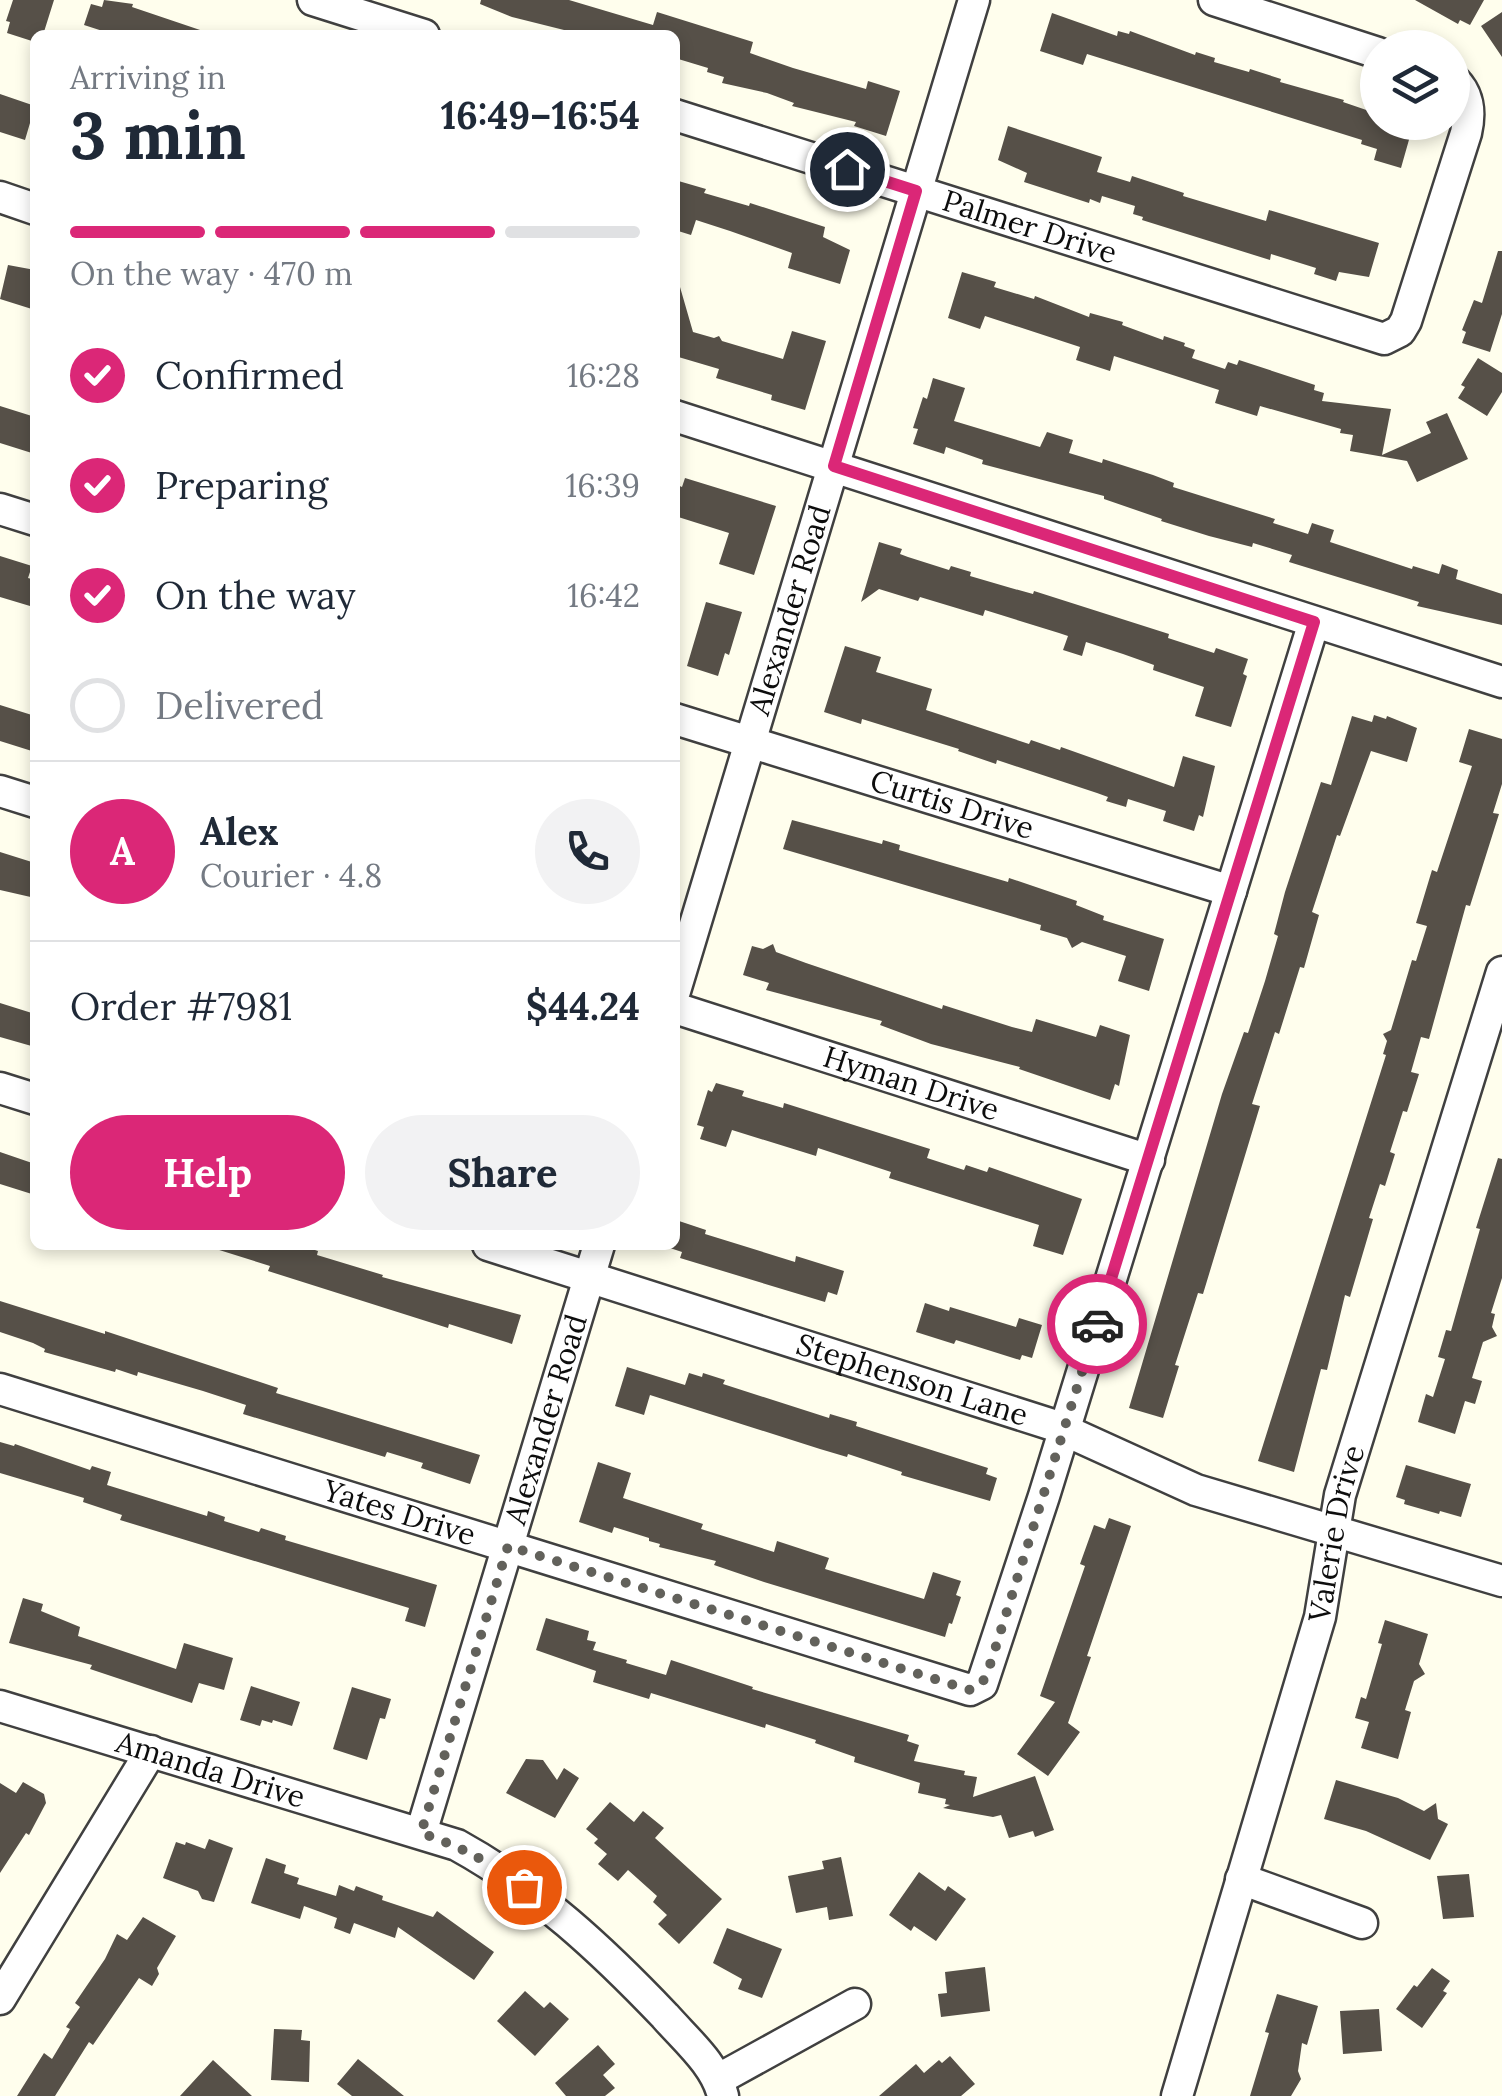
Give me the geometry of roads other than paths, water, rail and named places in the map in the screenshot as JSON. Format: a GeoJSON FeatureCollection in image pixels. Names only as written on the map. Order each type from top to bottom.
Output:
{"type":"FeatureCollection","features":[{"type":"Feature","properties":{"kind":"street"},"geometry":{"type":"LineString","coordinates":[[314,0],[408,30]]}},
{"type":"Feature","properties":{"kind":"street","name":"Alexander Road"},"geometry":{"type":"LineString","coordinates":[[680,974],[974,0]]}},
{"type":"Feature","properties":{"kind":"street"},"geometry":{"type":"LineString","coordinates":[[1214,0],[1360,47]]}},
{"type":"Feature","properties":{"kind":"street","name":"Palmer Drive"},"geometry":{"type":"LineString","coordinates":[[680,117],[1384,340],[1400,331],[1406,321],[1464,140]]}},
{"type":"Feature","properties":{"kind":"street"},"geometry":{"type":"LineString","coordinates":[[0,197],[30,207]]}},
{"type":"Feature","properties":{"kind":"street"},"geometry":{"type":"LineString","coordinates":[[680,418],[1502,682]]}},
{"type":"Feature","properties":{"kind":"street"},"geometry":{"type":"LineString","coordinates":[[0,509],[30,518]]}},
{"type":"Feature","properties":{"kind":"street"},"geometry":{"type":"LineString","coordinates":[[1063,1430],[1314,622]]}},
{"type":"Feature","properties":{"kind":"street","name":"Curtis Drive"},"geometry":{"type":"LineString","coordinates":[[680,720],[1230,891]]}},
{"type":"Feature","properties":{"kind":"street"},"geometry":{"type":"LineString","coordinates":[[0,791],[30,800]]}},
{"type":"Feature","properties":{"kind":"street","name":"Valerie Drive"},"geometry":{"type":"LineString","coordinates":[[1177,2096],[1320,1617],[1340,1495],[1502,972]]}},
{"type":"Feature","properties":{"kind":"street","name":"Hyman Drive"},"geometry":{"type":"LineString","coordinates":[[680,1010],[1149,1160]]}},
{"type":"Feature","properties":{"kind":"street"},"geometry":{"type":"LineString","coordinates":[[0,1088],[30,1097]]}},
{"type":"Feature","properties":{"kind":"street","name":"Stephenson Lane"},"geometry":{"type":"LineString","coordinates":[[504,1250],[1063,1430],[1196,1490],[1502,1580]]}},
{"type":"Feature","properties":{"kind":"street","name":"Alexander Road"},"geometry":{"type":"LineString","coordinates":[[421,1833],[597,1250]]}},
{"type":"Feature","properties":{"kind":"street","name":"Yates Drive"},"geometry":{"type":"LineString","coordinates":[[0,1388],[970,1690],[982,1684],[991,1662],[1063,1430]]}},
{"type":"Feature","properties":{"kind":"street","name":"Amanda Drive"},"geometry":{"type":"LineString","coordinates":[[0,1706],[421,1833]]}},
{"type":"Feature","properties":{"kind":"street"},"geometry":{"type":"LineString","coordinates":[[0,1999],[151,1751]]}},
{"type":"Feature","properties":{"kind":"street"},"geometry":{"type":"LineString","coordinates":[[421,1833],[457,1845],[498,1868],[550,1907],[645,1996],[721,2088],[855,2004]]}},
{"type":"Feature","properties":{"kind":"street"},"geometry":{"type":"LineString","coordinates":[[1241,1879],[1362,1923]]}}]}
